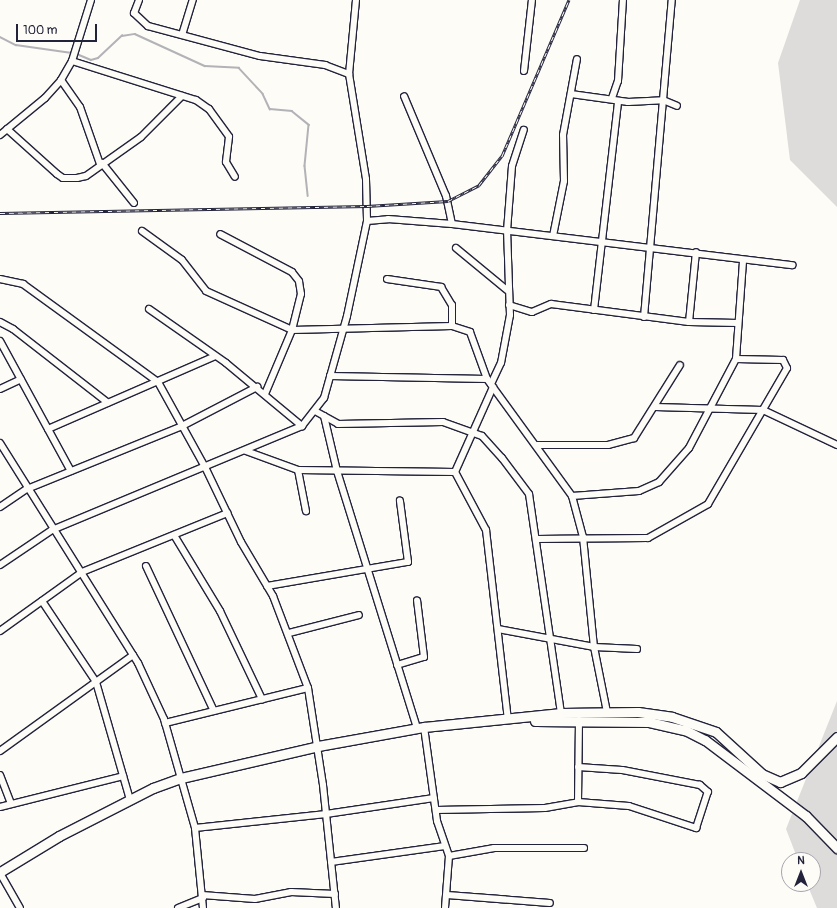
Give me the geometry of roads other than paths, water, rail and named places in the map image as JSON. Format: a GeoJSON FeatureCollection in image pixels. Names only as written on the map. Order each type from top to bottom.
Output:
{"type":"FeatureCollection","features":[{"type":"Feature","properties":{"kind":"highway"},"geometry":{"type":"LineString","coordinates":[[0,873],[130,800],[181,778],[318,746],[421,727],[561,713],[638,712],[697,723],[716,732],[762,774],[780,782],[801,773],[837,737]]}},
{"type":"Feature","properties":{"kind":"highway"},"geometry":{"type":"LineString","coordinates":[[508,719],[648,722],[685,730],[705,740],[806,816],[837,848]]}},
{"type":"Feature","properties":{"kind":"street"},"geometry":{"type":"LineString","coordinates":[[0,135],[45,98],[60,80],[72,59],[91,0]]}},
{"type":"Feature","properties":{"kind":"street"},"geometry":{"type":"LineString","coordinates":[[139,0],[134,13],[138,20],[182,35],[260,56],[325,65],[349,74]]}},
{"type":"Feature","properties":{"kind":"street"},"geometry":{"type":"LineString","coordinates":[[182,35],[193,0]]}},
{"type":"Feature","properties":{"kind":"street"},"geometry":{"type":"LineString","coordinates":[[0,565],[52,530],[206,468],[302,426],[324,398],[344,329],[367,221],[366,179],[349,74],[356,0]]}},
{"type":"Feature","properties":{"kind":"street"},"geometry":{"type":"LineString","coordinates":[[524,71],[532,0]]}},
{"type":"Feature","properties":{"kind":"street"},"geometry":{"type":"LineString","coordinates":[[594,310],[618,81],[623,0]]}},
{"type":"Feature","properties":{"kind":"street"},"geometry":{"type":"LineString","coordinates":[[644,317],[648,249],[672,0]]}},
{"type":"Feature","properties":{"kind":"street"},"geometry":{"type":"LineString","coordinates":[[72,59],[196,100],[221,122],[229,137],[226,162],[234,177]]}},
{"type":"Feature","properties":{"kind":"street"},"geometry":{"type":"LineString","coordinates":[[553,236],[564,180],[563,136],[577,59]]}},
{"type":"Feature","properties":{"kind":"street"},"geometry":{"type":"LineString","coordinates":[[60,80],[80,107],[101,163],[134,203]]}},
{"type":"Feature","properties":{"kind":"street"},"geometry":{"type":"LineString","coordinates":[[571,94],[615,100],[663,100],[677,106]]}},
{"type":"Feature","properties":{"kind":"street"},"geometry":{"type":"LineString","coordinates":[[7,129],[63,178],[86,176],[101,163],[142,137],[182,96]]}},
{"type":"Feature","properties":{"kind":"street"},"geometry":{"type":"LineString","coordinates":[[404,96],[446,196],[452,224]]}},
{"type":"Feature","properties":{"kind":"street"},"geometry":{"type":"LineString","coordinates":[[455,472],[475,434],[501,363],[510,315],[507,290],[507,231],[512,166],[524,130]]}},
{"type":"Feature","properties":{"kind":"street"},"geometry":{"type":"LineString","coordinates":[[367,221],[388,218],[452,224],[648,249],[696,252],[743,261],[793,265]]}},
{"type":"Feature","properties":{"kind":"street"},"geometry":{"type":"LineString","coordinates":[[142,232],[182,260],[206,291],[292,330],[452,326],[470,332],[487,379],[537,445],[572,496],[583,537],[594,647],[607,712]]}},
{"type":"Feature","properties":{"kind":"street"},"geometry":{"type":"LineString","coordinates":[[220,234],[296,277],[301,294],[292,330],[265,394]]}},
{"type":"Feature","properties":{"kind":"street"},"geometry":{"type":"LineString","coordinates":[[456,248],[507,290]]}},
{"type":"Feature","properties":{"kind":"street"},"geometry":{"type":"LineString","coordinates":[[689,322],[696,252]]}},
{"type":"Feature","properties":{"kind":"street"},"geometry":{"type":"LineString","coordinates":[[572,496],[639,491],[659,482],[689,448],[736,360],[743,261]]}},
{"type":"Feature","properties":{"kind":"street"},"geometry":{"type":"LineString","coordinates":[[0,279],[23,284],[158,382],[206,468],[227,513],[267,586],[289,633],[308,688],[318,746],[336,908]]}},
{"type":"Feature","properties":{"kind":"street"},"geometry":{"type":"LineString","coordinates":[[387,279],[441,287],[452,305],[452,326]]}},
{"type":"Feature","properties":{"kind":"street"},"geometry":{"type":"LineString","coordinates":[[509,305],[532,312],[547,304],[689,322],[738,323]]}},
{"type":"Feature","properties":{"kind":"street"},"geometry":{"type":"LineString","coordinates":[[149,309],[257,387],[302,426]]}},
{"type":"Feature","properties":{"kind":"street"},"geometry":{"type":"LineString","coordinates":[[0,322],[13,329],[108,403]]}},
{"type":"Feature","properties":{"kind":"street"},"geometry":{"type":"LineString","coordinates":[[0,341],[71,471]]}},
{"type":"Feature","properties":{"kind":"street"},"geometry":{"type":"LineString","coordinates":[[48,429],[215,356]]}},
{"type":"Feature","properties":{"kind":"street"},"geometry":{"type":"LineString","coordinates":[[537,539],[583,537],[648,538],[708,504],[763,410],[786,363],[736,360]]}},
{"type":"Feature","properties":{"kind":"street"},"geometry":{"type":"LineString","coordinates":[[537,445],[621,442],[634,438],[656,407],[680,365]]}},
{"type":"Feature","properties":{"kind":"street"},"geometry":{"type":"LineString","coordinates":[[330,376],[487,379]]}},
{"type":"Feature","properties":{"kind":"street"},"geometry":{"type":"LineString","coordinates":[[0,389],[21,379]]}},
{"type":"Feature","properties":{"kind":"street"},"geometry":{"type":"LineString","coordinates":[[0,507],[27,489],[182,426],[257,387]]}},
{"type":"Feature","properties":{"kind":"street"},"geometry":{"type":"LineString","coordinates":[[656,407],[710,407],[763,410],[837,445]]}},
{"type":"Feature","properties":{"kind":"street"},"geometry":{"type":"LineString","coordinates":[[315,411],[338,424],[443,422],[475,434],[502,458],[529,494],[537,539],[561,713]]}},
{"type":"Feature","properties":{"kind":"street"},"geometry":{"type":"LineString","coordinates":[[324,416],[337,471],[397,665],[421,727],[436,810],[448,856],[447,895],[445,908]]}},
{"type":"Feature","properties":{"kind":"street"},"geometry":{"type":"LineString","coordinates":[[0,443],[52,530],[82,572],[133,655],[165,723],[195,828],[203,908]]}},
{"type":"Feature","properties":{"kind":"street"},"geometry":{"type":"LineString","coordinates":[[246,451],[298,470],[455,472]]}},
{"type":"Feature","properties":{"kind":"street"},"geometry":{"type":"LineString","coordinates":[[298,470],[306,511]]}},
{"type":"Feature","properties":{"kind":"street"},"geometry":{"type":"LineString","coordinates":[[455,472],[486,530],[508,719]]}},
{"type":"Feature","properties":{"kind":"street"},"geometry":{"type":"LineString","coordinates":[[267,586],[404,564],[410,558],[400,501]]}},
{"type":"Feature","properties":{"kind":"street"},"geometry":{"type":"LineString","coordinates":[[0,631],[82,572],[227,513]]}},
{"type":"Feature","properties":{"kind":"street"},"geometry":{"type":"LineString","coordinates":[[174,535],[220,611],[262,699]]}},
{"type":"Feature","properties":{"kind":"street"},"geometry":{"type":"LineString","coordinates":[[146,566],[214,711]]}},
{"type":"Feature","properties":{"kind":"street"},"geometry":{"type":"LineString","coordinates":[[397,665],[424,657],[417,600]]}},
{"type":"Feature","properties":{"kind":"street"},"geometry":{"type":"LineString","coordinates":[[42,601],[96,682],[130,800]]}},
{"type":"Feature","properties":{"kind":"street"},"geometry":{"type":"LineString","coordinates":[[289,633],[359,615]]}},
{"type":"Feature","properties":{"kind":"street"},"geometry":{"type":"LineString","coordinates":[[498,629],[550,637],[594,647],[636,649]]}},
{"type":"Feature","properties":{"kind":"street"},"geometry":{"type":"LineString","coordinates":[[0,751],[133,655]]}},
{"type":"Feature","properties":{"kind":"street"},"geometry":{"type":"LineString","coordinates":[[165,723],[308,688]]}},
{"type":"Feature","properties":{"kind":"street"},"geometry":{"type":"LineString","coordinates":[[578,802],[579,720]]}},
{"type":"Feature","properties":{"kind":"street"},"geometry":{"type":"LineString","coordinates":[[436,810],[546,808],[578,802],[629,806],[696,828],[708,792],[700,785],[622,770],[578,767]]}},
{"type":"Feature","properties":{"kind":"street"},"geometry":{"type":"LineString","coordinates":[[0,775],[11,804]]}},
{"type":"Feature","properties":{"kind":"street"},"geometry":{"type":"LineString","coordinates":[[0,807],[123,776]]}},
{"type":"Feature","properties":{"kind":"street"},"geometry":{"type":"LineString","coordinates":[[195,828],[326,814],[434,798]]}},
{"type":"Feature","properties":{"kind":"street"},"geometry":{"type":"LineString","coordinates":[[331,862],[445,846]]}},
{"type":"Feature","properties":{"kind":"street"},"geometry":{"type":"LineString","coordinates":[[448,856],[494,848],[584,848]]}},
{"type":"Feature","properties":{"kind":"street"},"geometry":{"type":"LineString","coordinates":[[0,873],[20,908]]}},
{"type":"Feature","properties":{"kind":"street"},"geometry":{"type":"LineString","coordinates":[[178,908],[202,896],[255,898],[291,892],[335,894]]}},
{"type":"Feature","properties":{"kind":"street"},"geometry":{"type":"LineString","coordinates":[[447,895],[550,903]]}},
{"type":"Feature","properties":{"kind":"waterway"},"geometry":{"type":"LineString","coordinates":[[77,54],[91,60],[98,58],[122,36],[135,34],[205,66],[239,68],[263,94],[270,109],[292,111],[309,125],[305,166],[308,196]]}},
{"type":"Feature","properties":{"kind":"waterway"},"geometry":{"type":"LineString","coordinates":[[0,37],[16,45],[73,53]]}},
{"type":"Feature","properties":{"kind":"railway"},"geometry":{"type":"LineString","coordinates":[[0,213],[367,206],[448,201],[479,185],[502,156],[569,0]]}}]}
